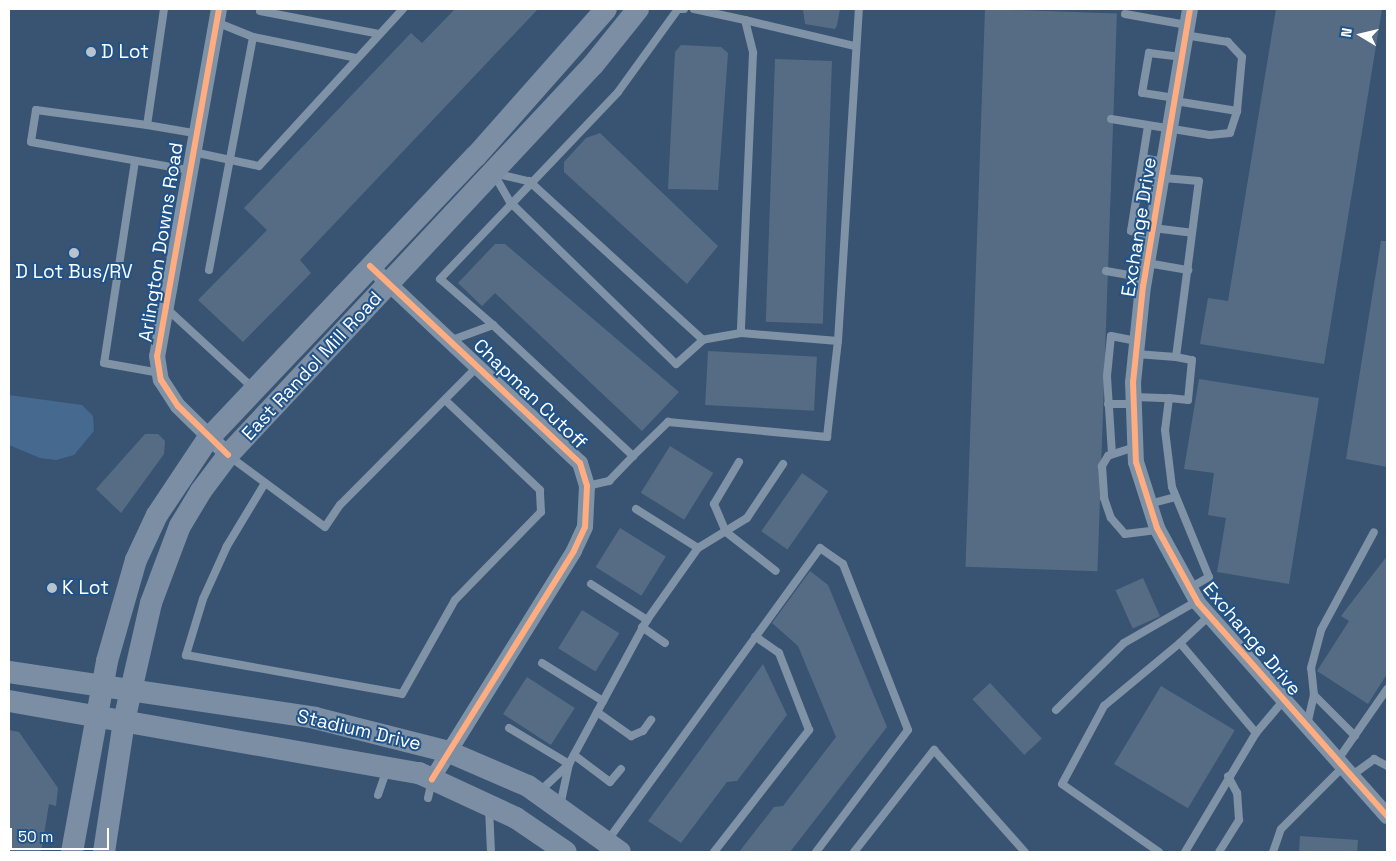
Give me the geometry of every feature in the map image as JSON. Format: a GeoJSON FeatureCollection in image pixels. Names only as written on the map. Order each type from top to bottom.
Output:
{"type":"FeatureCollection","features":[{"type":"Feature","properties":{"kind":"main road","name":"East Randol Mill Road"},"geometry":{"type":"LineString","coordinates":[[72,852],[101,687],[136,560],[157,515],[207,440],[476,156],[606,9]]}},
{"type":"Feature","properties":{"kind":"main road","name":"East Randol Mill Road"},"geometry":{"type":"LineString","coordinates":[[104,852],[130,692],[164,563],[180,526],[228,455],[493,173],[638,9]]}},
{"type":"Feature","properties":{"kind":"main road","name":"Stadium Drive"},"geometry":{"type":"LineString","coordinates":[[9,672],[130,692],[315,718],[449,752],[485,764],[538,793],[614,847]]}},
{"type":"Feature","properties":{"kind":"main road","name":"Stadium Drive"},"geometry":{"type":"LineString","coordinates":[[9,701],[388,765],[430,788],[489,804],[566,852]]}},
{"type":"Feature","properties":{"kind":"street","name":"Arlington Downs Road"},"geometry":{"type":"LineString","coordinates":[[218,15],[194,133],[157,356],[160,373],[178,406],[207,440],[228,455]]}},
{"type":"Feature","properties":{"kind":"street","name":"Exchange Drive"},"geometry":{"type":"LineString","coordinates":[[1187,23],[1152,232],[1137,347],[1133,400],[1135,447],[1149,504],[1158,530],[1194,594],[1209,616],[1387,816]]}},
{"type":"Feature","properties":{"kind":"street","name":"Chapman Cutoff"},"geometry":{"type":"LineString","coordinates":[[370,266],[479,365],[580,463],[587,486],[586,527],[574,551],[449,752],[430,788]]}},
{"type":"Feature","properties":{"kind":"lane"},"geometry":{"type":"LineString","coordinates":[[147,125],[164,9]]}},
{"type":"Feature","properties":{"kind":"lane"},"geometry":{"type":"LineString","coordinates":[[191,152],[230,162],[259,166],[356,58],[403,9]]}},
{"type":"Feature","properties":{"kind":"lane"},"geometry":{"type":"LineString","coordinates":[[633,456],[494,325],[440,279],[529,181],[618,92],[678,10],[684,9]]}},
{"type":"Feature","properties":{"kind":"lane"},"geometry":{"type":"LineString","coordinates":[[694,9],[854,46]]}},
{"type":"Feature","properties":{"kind":"lane"},"geometry":{"type":"LineString","coordinates":[[587,486],[609,482],[668,422],[828,437],[838,341],[854,46],[860,9]]}},
{"type":"Feature","properties":{"kind":"lane"},"geometry":{"type":"LineString","coordinates":[[260,10],[379,34]]}},
{"type":"Feature","properties":{"kind":"lane"},"geometry":{"type":"LineString","coordinates":[[1111,119],[1221,136],[1230,133],[1237,111],[1243,71],[1237,47],[1187,23],[1125,14]]}},
{"type":"Feature","properties":{"kind":"lane"},"geometry":{"type":"LineString","coordinates":[[218,15],[253,37],[356,58]]}},
{"type":"Feature","properties":{"kind":"lane"},"geometry":{"type":"LineString","coordinates":[[741,333],[753,53],[745,20]]}},
{"type":"Feature","properties":{"kind":"lane"},"geometry":{"type":"LineString","coordinates":[[209,270],[253,37]]}},
{"type":"Feature","properties":{"kind":"lane"},"geometry":{"type":"LineString","coordinates":[[1182,57],[1149,53],[1142,93],[1237,111]]}},
{"type":"Feature","properties":{"kind":"lane"},"geometry":{"type":"LineString","coordinates":[[188,170],[31,142],[36,110],[194,133]]}},
{"type":"Feature","properties":{"kind":"lane"},"geometry":{"type":"LineString","coordinates":[[1148,126],[1131,231],[1192,233]]}},
{"type":"Feature","properties":{"kind":"lane"},"geometry":{"type":"LineString","coordinates":[[476,156],[493,173],[510,202],[676,364],[703,340],[741,333],[838,341]]}},
{"type":"Feature","properties":{"kind":"lane"},"geometry":{"type":"LineString","coordinates":[[1143,158],[1163,170],[1200,181],[1176,357]]}},
{"type":"Feature","properties":{"kind":"lane"},"geometry":{"type":"LineString","coordinates":[[135,161],[104,363],[160,373]]}},
{"type":"Feature","properties":{"kind":"lane"},"geometry":{"type":"LineString","coordinates":[[493,173],[529,181],[703,340]]}},
{"type":"Feature","properties":{"kind":"lane"},"geometry":{"type":"LineString","coordinates":[[1137,195],[1158,199]]}},
{"type":"Feature","properties":{"kind":"lane"},"geometry":{"type":"LineString","coordinates":[[1106,271],[1188,270]]}},
{"type":"Feature","properties":{"kind":"lane"},"geometry":{"type":"LineString","coordinates":[[164,307],[254,389]]}},
{"type":"Feature","properties":{"kind":"lane"},"geometry":{"type":"LineString","coordinates":[[452,340],[494,325]]}},
{"type":"Feature","properties":{"kind":"lane"},"geometry":{"type":"LineString","coordinates":[[1108,404],[1133,400],[1169,398],[1188,400],[1192,360],[1137,347],[1111,336],[1108,404],[1112,454]]}},
{"type":"Feature","properties":{"kind":"lane"},"geometry":{"type":"LineString","coordinates":[[228,455],[325,527],[340,505],[479,365]]}},
{"type":"Feature","properties":{"kind":"lane"},"geometry":{"type":"LineString","coordinates":[[1056,710],[1124,643],[1194,594],[1209,577],[1175,496],[1165,430],[1169,398]]}},
{"type":"Feature","properties":{"kind":"lane"},"geometry":{"type":"LineString","coordinates":[[265,483],[203,598],[186,655],[402,694],[455,600],[541,512],[540,490],[445,400]]}},
{"type":"Feature","properties":{"kind":"lane"},"geometry":{"type":"LineString","coordinates":[[1135,447],[1112,454],[1102,466],[1101,479],[1116,528],[1136,536],[1158,530]]}},
{"type":"Feature","properties":{"kind":"lane"},"geometry":{"type":"LineString","coordinates":[[739,462],[714,504],[726,532],[776,571]]}},
{"type":"Feature","properties":{"kind":"lane"},"geometry":{"type":"LineString","coordinates":[[560,808],[569,764],[644,623],[698,548],[747,518],[784,464]]}},
{"type":"Feature","properties":{"kind":"lane"},"geometry":{"type":"LineString","coordinates":[[1149,504],[1175,496]]}},
{"type":"Feature","properties":{"kind":"lane"},"geometry":{"type":"LineString","coordinates":[[636,509],[698,548]]}},
{"type":"Feature","properties":{"kind":"lane"},"geometry":{"type":"LineString","coordinates":[[1306,727],[1314,695],[1311,668],[1321,630],[1374,532]]}},
{"type":"Feature","properties":{"kind":"lane"},"geometry":{"type":"LineString","coordinates":[[614,847],[755,636],[820,548],[843,564],[908,730],[816,852]]}},
{"type":"Feature","properties":{"kind":"lane"},"geometry":{"type":"LineString","coordinates":[[591,584],[644,623],[665,643]]}},
{"type":"Feature","properties":{"kind":"lane"},"geometry":{"type":"LineString","coordinates":[[1159,852],[1062,784],[1104,706],[1180,643],[1209,616]]}},
{"type":"Feature","properties":{"kind":"lane"},"geometry":{"type":"LineString","coordinates":[[714,852],[810,730],[779,653],[755,636]]}},
{"type":"Feature","properties":{"kind":"lane"},"geometry":{"type":"LineString","coordinates":[[1180,643],[1256,733]]}},
{"type":"Feature","properties":{"kind":"lane"},"geometry":{"type":"LineString","coordinates":[[542,662],[603,701]]}},
{"type":"Feature","properties":{"kind":"lane"},"geometry":{"type":"LineString","coordinates":[[1273,852],[1282,829],[1344,768],[1355,736],[1387,690]]}},
{"type":"Feature","properties":{"kind":"lane"},"geometry":{"type":"LineString","coordinates":[[1314,695],[1355,736]]}},
{"type":"Feature","properties":{"kind":"lane"},"geometry":{"type":"LineString","coordinates":[[1185,852],[1228,776],[1256,733],[1283,701]]}},
{"type":"Feature","properties":{"kind":"lane"},"geometry":{"type":"LineString","coordinates":[[597,712],[631,736],[643,731],[651,720]]}},
{"type":"Feature","properties":{"kind":"lane"},"geometry":{"type":"LineString","coordinates":[[509,728],[569,764]]}},
{"type":"Feature","properties":{"kind":"lane"},"geometry":{"type":"LineString","coordinates":[[854,852],[934,750],[1024,852]]}},
{"type":"Feature","properties":{"kind":"lane"},"geometry":{"type":"LineString","coordinates":[[574,755],[610,782],[621,769]]}},
{"type":"Feature","properties":{"kind":"lane"},"geometry":{"type":"LineString","coordinates":[[1344,768],[1374,759],[1387,766]]}},
{"type":"Feature","properties":{"kind":"lane"},"geometry":{"type":"LineString","coordinates":[[538,793],[569,764]]}},
{"type":"Feature","properties":{"kind":"lane"},"geometry":{"type":"LineString","coordinates":[[378,795],[388,765]]}},
{"type":"Feature","properties":{"kind":"lane"},"geometry":{"type":"LineString","coordinates":[[1219,852],[1239,820],[1237,793],[1228,776]]}},
{"type":"Feature","properties":{"kind":"lane"},"geometry":{"type":"LineString","coordinates":[[489,804],[491,852]]}},
{"type":"Feature","properties":{"kind":"water"},"geometry":{"type":"Polygon","coordinates":[[[9,395],[82,405],[93,416],[94,431],[74,455],[56,460],[40,458],[9,445],[9,395]]]}},
{"type":"Feature","properties":{"kind":"building"},"geometry":{"type":"Polygon","coordinates":[[[455,9],[538,9],[300,260],[311,273],[243,342],[198,300],[267,230],[244,208],[411,33],[422,43],[455,9]]]}},
{"type":"Feature","properties":{"kind":"building"},"geometry":{"type":"Polygon","coordinates":[[[803,9],[840,9],[835,29],[805,24],[803,9]]]}},
{"type":"Feature","properties":{"kind":"building"},"geometry":{"type":"Polygon","coordinates":[[[985,9],[1117,14],[1097,571],[966,567],[985,9]]]}},
{"type":"Feature","properties":{"kind":"building"},"geometry":{"type":"Polygon","coordinates":[[[1276,9],[1382,9],[1324,364],[1200,344],[1208,298],[1228,301],[1276,9]]]}},
{"type":"Feature","properties":{"kind":"building"},"geometry":{"type":"Polygon","coordinates":[[[681,45],[721,47],[728,53],[718,190],[668,189],[675,52],[681,45]]]}},
{"type":"Feature","properties":{"kind":"building"},"geometry":{"type":"Polygon","coordinates":[[[775,59],[832,61],[823,324],[766,322],[775,59]]]}},
{"type":"Feature","properties":{"kind":"building"},"geometry":{"type":"Polygon","coordinates":[[[600,133],[718,246],[687,284],[564,172],[564,162],[586,138],[600,133]]]}},
{"type":"Feature","properties":{"kind":"building"},"geometry":{"type":"Polygon","coordinates":[[[1381,241],[1387,241],[1387,467],[1346,459],[1381,241]]]}},
{"type":"Feature","properties":{"kind":"building"},"geometry":{"type":"Polygon","coordinates":[[[495,244],[505,244],[679,392],[642,431],[495,293],[482,306],[458,283],[495,244]]]}},
{"type":"Feature","properties":{"kind":"building"},"geometry":{"type":"Polygon","coordinates":[[[708,351],[817,357],[814,411],[705,405],[708,351]]]}},
{"type":"Feature","properties":{"kind":"building"},"geometry":{"type":"Polygon","coordinates":[[[1199,379],[1319,398],[1289,584],[1217,572],[1226,518],[1208,515],[1214,473],[1184,469],[1199,379]]]}},
{"type":"Feature","properties":{"kind":"building"},"geometry":{"type":"Polygon","coordinates":[[[145,434],[158,434],[165,441],[164,454],[121,513],[96,489],[145,434]]]}},
{"type":"Feature","properties":{"kind":"building"},"geometry":{"type":"Polygon","coordinates":[[[670,446],[713,473],[684,520],[641,493],[670,446]]]}},
{"type":"Feature","properties":{"kind":"building"},"geometry":{"type":"Polygon","coordinates":[[[802,473],[828,491],[787,550],[761,531],[802,473]]]}},
{"type":"Feature","properties":{"kind":"building"},"geometry":{"type":"Polygon","coordinates":[[[620,528],[666,557],[641,596],[596,567],[620,528]]]}},
{"type":"Feature","properties":{"kind":"building"},"geometry":{"type":"Polygon","coordinates":[[[1387,556],[1387,674],[1368,704],[1317,671],[1349,621],[1341,616],[1387,556]]]}},
{"type":"Feature","properties":{"kind":"building"},"geometry":{"type":"Polygon","coordinates":[[[810,571],[828,585],[887,727],[790,852],[739,852],[774,807],[783,806],[836,737],[798,646],[772,623],[810,571]]]}},
{"type":"Feature","properties":{"kind":"building"},"geometry":{"type":"Polygon","coordinates":[[[1143,578],[1160,616],[1133,629],[1116,590],[1143,578]]]}},
{"type":"Feature","properties":{"kind":"building"},"geometry":{"type":"Polygon","coordinates":[[[582,610],[619,633],[595,671],[558,648],[582,610]]]}},
{"type":"Feature","properties":{"kind":"building"},"geometry":{"type":"Polygon","coordinates":[[[763,664],[787,715],[737,781],[727,782],[681,843],[648,821],[763,664]]]}},
{"type":"Feature","properties":{"kind":"building"},"geometry":{"type":"Polygon","coordinates":[[[527,677],[575,708],[551,745],[503,714],[527,677]]]}},
{"type":"Feature","properties":{"kind":"building"},"geometry":{"type":"Polygon","coordinates":[[[990,683],[1042,739],[1024,755],[972,699],[990,683]]]}},
{"type":"Feature","properties":{"kind":"building"},"geometry":{"type":"Polygon","coordinates":[[[1161,686],[1235,730],[1188,808],[1114,764],[1161,686]]]}},
{"type":"Feature","properties":{"kind":"building"},"geometry":{"type":"Polygon","coordinates":[[[9,730],[19,732],[58,788],[56,806],[49,804],[41,852],[9,852],[9,730]]]}},
{"type":"Feature","properties":{"kind":"building"},"geometry":{"type":"Polygon","coordinates":[[[1300,836],[1358,840],[1357,852],[1299,852],[1300,836]]]}},
{"type":"Feature","properties":{"kind":"cycle path"},"geometry":{"type":"LineString","coordinates":[[219,9],[157,356],[161,380],[178,406],[228,455]]}},
{"type":"Feature","properties":{"kind":"cycle path"},"geometry":{"type":"LineString","coordinates":[[1190,9],[1143,286],[1133,382],[1136,462],[1157,528],[1198,603],[1387,816]]}},
{"type":"Feature","properties":{"kind":"cycle path"},"geometry":{"type":"LineString","coordinates":[[370,266],[580,463],[587,486],[585,527],[574,551],[432,779]]}},
{"type":"Feature","properties":{"kind":"place","name":"D Lot"},"geometry":{"type":"Point","coordinates":[91,52]}},
{"type":"Feature","properties":{"kind":"place","name":"D Lot Bus/RV"},"geometry":{"type":"Point","coordinates":[74,253]}},
{"type":"Feature","properties":{"kind":"place","name":"K Lot"},"geometry":{"type":"Point","coordinates":[52,588]}}]}
